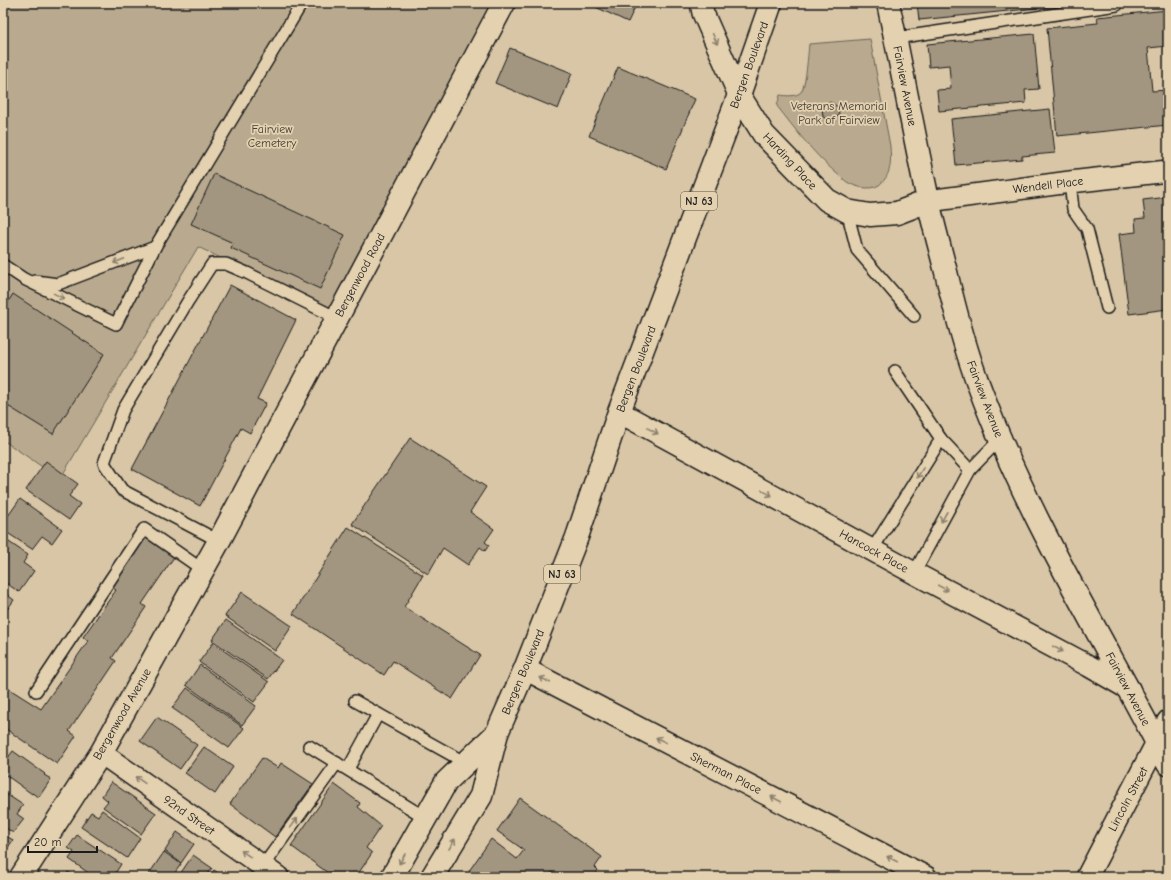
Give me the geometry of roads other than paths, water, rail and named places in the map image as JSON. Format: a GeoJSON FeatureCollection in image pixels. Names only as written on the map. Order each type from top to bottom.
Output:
{"type":"FeatureCollection","features":[{"type":"Feature","properties":{"kind":"main road","name":"Bergenwood Road"},"geometry":{"type":"LineString","coordinates":[[217,544],[504,3]]}},
{"type":"Feature","properties":{"kind":"main road","name":"Bergen Boulevard"},"geometry":{"type":"LineString","coordinates":[[432,877],[481,796],[497,733],[525,669],[577,537],[619,412],[739,95],[772,3]]}},
{"type":"Feature","properties":{"kind":"main road","name":"Fairview Avenue"},"geometry":{"type":"LineString","coordinates":[[888,3],[928,201],[964,339],[978,385],[1023,492],[1054,553],[1168,764]]}},
{"type":"Feature","properties":{"kind":"main road","name":"Harding Place"},"geometry":{"type":"LineString","coordinates":[[739,95],[764,135],[827,200],[847,211],[870,215],[897,212],[928,201]]}},
{"type":"Feature","properties":{"kind":"main road","name":"Bergenwood Avenue"},"geometry":{"type":"LineString","coordinates":[[21,877],[101,753],[217,544]]}},
{"type":"Feature","properties":{"kind":"main road","name":"Bergen Boulevard"},"geometry":{"type":"LineString","coordinates":[[392,877],[446,782],[497,733]]}},
{"type":"Feature","properties":{"kind":"street","name":"Harding Place"},"geometry":{"type":"LineString","coordinates":[[700,3],[739,95]]}},
{"type":"Feature","properties":{"kind":"street","name":"Wendell Place"},"geometry":{"type":"LineString","coordinates":[[928,201],[1070,182],[1168,171]]}},
{"type":"Feature","properties":{"kind":"street","name":"Hancock Place"},"geometry":{"type":"LineString","coordinates":[[619,412],[914,573],[1089,666],[1129,690]]}},
{"type":"Feature","properties":{"kind":"street","name":"Sherman Place"},"geometry":{"type":"LineString","coordinates":[[525,669],[926,877]]}},
{"type":"Feature","properties":{"kind":"street","name":"Lincoln Street"},"geometry":{"type":"LineString","coordinates":[[1087,877],[1168,721]]}},
{"type":"Feature","properties":{"kind":"street","name":"92nd Street"},"geometry":{"type":"LineString","coordinates":[[101,753],[271,872]]}},
{"type":"Feature","properties":{"kind":"lane"},"geometry":{"type":"LineString","coordinates":[[3,265],[24,279],[116,324],[155,247],[302,3]]}},
{"type":"Feature","properties":{"kind":"lane"},"geometry":{"type":"LineString","coordinates":[[896,38],[1117,5],[1117,3]]}},
{"type":"Feature","properties":{"kind":"lane"},"geometry":{"type":"LineString","coordinates":[[1070,182],[1073,209],[1087,229],[1107,308]]}},
{"type":"Feature","properties":{"kind":"lane"},"geometry":{"type":"LineString","coordinates":[[847,211],[857,250],[914,316]]}},
{"type":"Feature","properties":{"kind":"lane"},"geometry":{"type":"LineString","coordinates":[[24,279],[58,284],[155,247]]}},
{"type":"Feature","properties":{"kind":"lane"},"geometry":{"type":"LineString","coordinates":[[217,544],[122,490],[104,463],[123,410],[188,301],[212,264],[226,264],[247,273],[337,318]]}},
{"type":"Feature","properties":{"kind":"lane"},"geometry":{"type":"LineString","coordinates":[[895,371],[941,440],[970,470]]}},
{"type":"Feature","properties":{"kind":"lane"},"geometry":{"type":"LineString","coordinates":[[914,573],[970,470],[1000,439]]}},
{"type":"Feature","properties":{"kind":"lane"},"geometry":{"type":"LineString","coordinates":[[872,550],[941,440]]}},
{"type":"Feature","properties":{"kind":"lane"},"geometry":{"type":"LineString","coordinates":[[36,691],[144,529],[203,570]]}},
{"type":"Feature","properties":{"kind":"lane"},"geometry":{"type":"LineString","coordinates":[[354,701],[466,763]]}},
{"type":"Feature","properties":{"kind":"lane"},"geometry":{"type":"LineString","coordinates":[[348,769],[378,714]]}},
{"type":"Feature","properties":{"kind":"lane"},"geometry":{"type":"LineString","coordinates":[[309,746],[426,818]]}},
{"type":"Feature","properties":{"kind":"lane"},"geometry":{"type":"LineString","coordinates":[[271,872],[337,763]]}},
{"type":"Feature","properties":{"kind":"park label","name":"Veterans Memorial Park of Fairview"},"geometry":{"type":"Point","coordinates":[839,113]}},
{"type":"Feature","properties":{"kind":"park label","name":"Fairview Cemetery"},"geometry":{"type":"Point","coordinates":[272,136]}}]}
